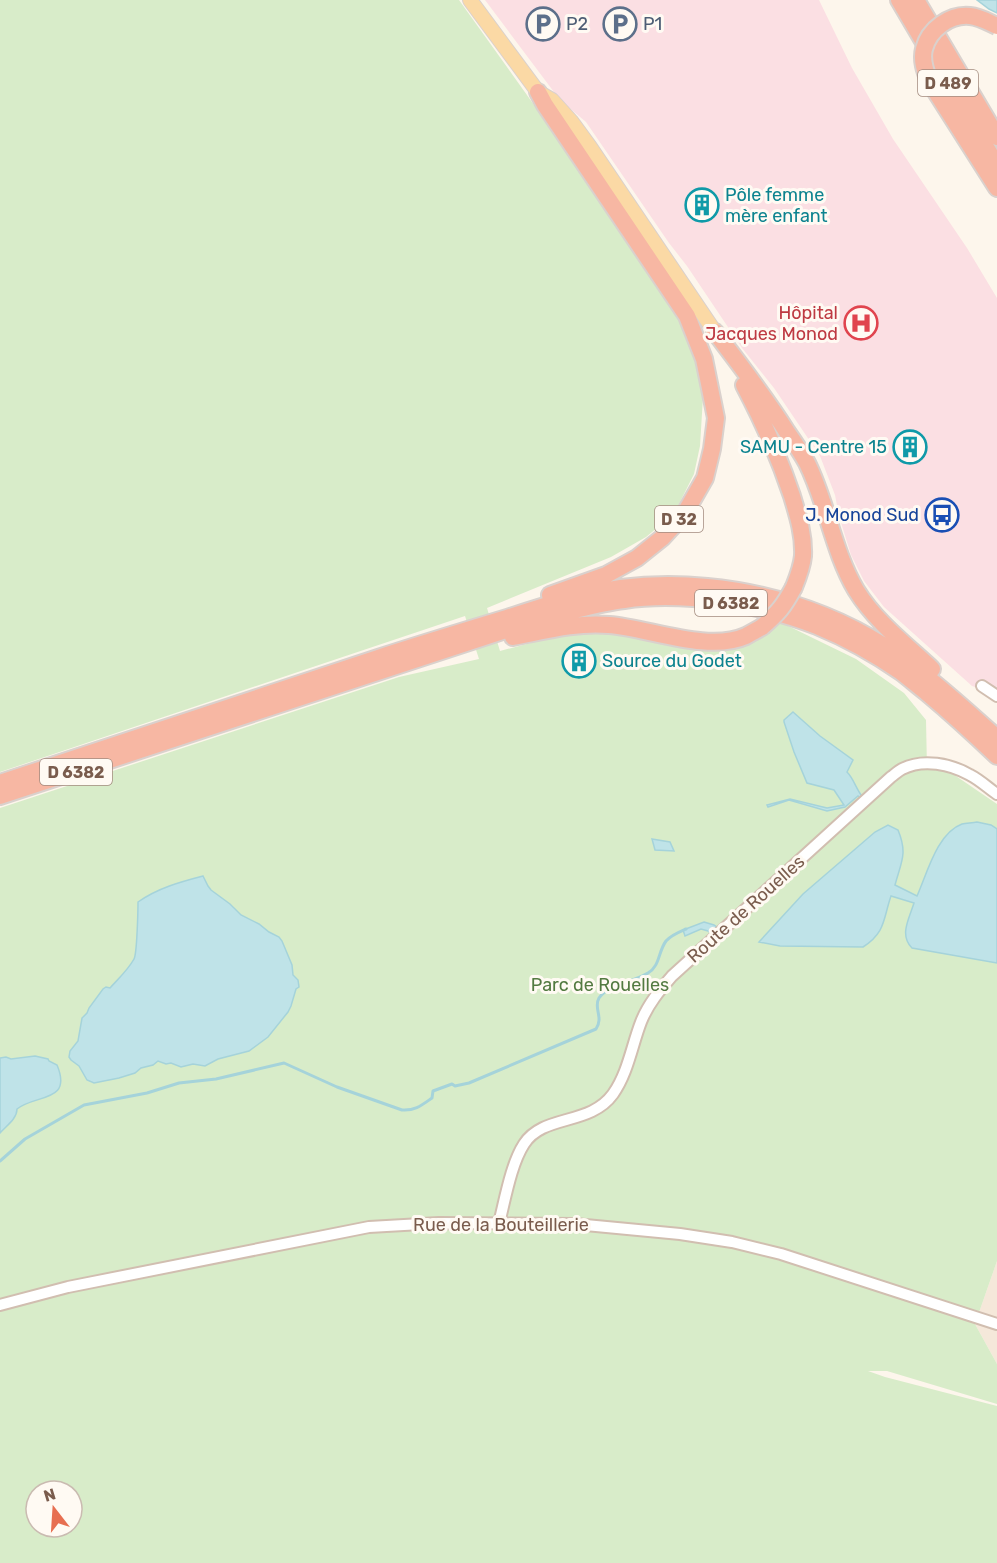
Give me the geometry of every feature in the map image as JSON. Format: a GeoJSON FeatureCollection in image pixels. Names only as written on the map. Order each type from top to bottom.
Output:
{"type":"FeatureCollection","features":[{"type":"Feature","properties":{"kind":"highway","name":"D 489"},"geometry":{"type":"LineString","coordinates":[[899,0],[997,166]]}},
{"type":"Feature","properties":{"kind":"highway","name":"D 489"},"geometry":{"type":"LineString","coordinates":[[916,0],[997,137]]}},
{"type":"Feature","properties":{"kind":"highway"},"geometry":{"type":"LineString","coordinates":[[927,0],[997,132]]}},
{"type":"Feature","properties":{"kind":"highway"},"geometry":{"type":"LineString","coordinates":[[997,26],[979,18],[958,16],[938,26],[929,36],[923,50],[923,65],[929,81],[997,188]]}},
{"type":"Feature","properties":{"kind":"highway","name":"D 32"},"geometry":{"type":"LineString","coordinates":[[428,649],[531,602],[606,575],[637,558],[662,538],[684,513],[705,478],[712,449],[716,418],[712,393],[704,359],[687,316],[538,92]]}},
{"type":"Feature","properties":{"kind":"highway","name":"D 32"},"geometry":{"type":"LineString","coordinates":[[428,649],[581,625],[610,625],[707,642],[728,640],[744,636],[762,627],[777,614],[786,602],[800,573],[803,557],[800,522],[782,464],[769,434],[715,332]]}},
{"type":"Feature","properties":{"kind":"highway"},"geometry":{"type":"LineString","coordinates":[[715,332],[778,417],[806,462],[821,494],[843,563],[865,603],[997,732]]}},
{"type":"Feature","properties":{"kind":"highway","name":"D 6382"},"geometry":{"type":"LineString","coordinates":[[0,796],[428,649],[554,603],[621,588],[688,586],[729,590],[791,604],[822,615],[870,638],[910,664],[997,738]]}},
{"type":"Feature","properties":{"kind":"highway","name":"D 6382"},"geometry":{"type":"LineString","coordinates":[[0,783],[428,649],[548,616],[625,600],[661,597],[727,602],[817,626],[867,650],[903,673],[997,756]]}},
{"type":"Feature","properties":{"kind":"main road","name":"D 32"},"geometry":{"type":"LineString","coordinates":[[470,0],[538,92],[552,100],[578,130],[715,332]]}},
{"type":"Feature","properties":{"kind":"street"},"geometry":{"type":"LineString","coordinates":[[982,686],[997,696]]}},
{"type":"Feature","properties":{"kind":"street","name":"Route de Rouelles"},"geometry":{"type":"LineString","coordinates":[[499,1223],[515,1163],[524,1143],[535,1132],[547,1126],[584,1116],[596,1110],[611,1097],[620,1084],[642,1018],[655,996],[672,976],[891,777],[903,769],[928,763],[946,765],[970,775],[997,794]]}},
{"type":"Feature","properties":{"kind":"street","name":"Rue de la Bouteillerie"},"geometry":{"type":"LineString","coordinates":[[0,1305],[68,1287],[369,1227],[439,1223],[575,1224],[732,1242],[781,1254],[997,1324]]}},
{"type":"Feature","properties":{"kind":"shaded area","name":"Hôpital Jacques Monod"},"geometry":{"type":"Polygon","coordinates":[[[485,0],[819,0],[852,68],[893,139],[967,248],[997,298],[997,687],[986,684],[978,688],[972,686],[884,607],[864,581],[851,555],[835,495],[820,456],[774,388],[742,348],[586,122],[560,100],[485,0]]]}},
{"type":"Feature","properties":{"kind":"shaded area"},"geometry":{"type":"Polygon","coordinates":[[[997,1261],[997,1364],[975,1324],[997,1261]]]}},
{"type":"Feature","properties":{"kind":"green space","name":"Parc de Rouelles"},"geometry":{"type":"Polygon","coordinates":[[[0,0],[459,0],[622,228],[687,332],[703,397],[700,446],[694,474],[674,514],[646,537],[611,557],[487,608],[500,651],[553,637],[592,631],[689,646],[725,648],[758,639],[780,622],[856,659],[904,693],[926,720],[927,768],[950,772],[997,804],[997,1261],[975,1324],[997,1364],[997,1404],[887,1371],[868,1371],[997,1406],[997,1563],[0,1563],[0,808],[399,677],[479,659],[465,616],[0,772],[0,0]]]}},
{"type":"Feature","properties":{"kind":"water"},"geometry":{"type":"Polygon","coordinates":[[[977,0],[997,0],[997,13],[989,9],[977,0]]]}},
{"type":"Feature","properties":{"kind":"water"},"geometry":{"type":"Polygon","coordinates":[[[793,712],[820,736],[853,760],[847,772],[862,796],[861,798],[858,796],[845,807],[827,811],[789,800],[768,807],[767,805],[790,799],[827,808],[844,805],[834,790],[807,783],[784,722],[793,712]]]}},
{"type":"Feature","properties":{"kind":"water"},"geometry":{"type":"Polygon","coordinates":[[[977,822],[997,829],[997,963],[912,948],[906,938],[906,932],[914,903],[891,896],[880,930],[863,947],[780,946],[759,942],[803,894],[875,832],[888,825],[898,830],[903,852],[895,885],[917,896],[934,855],[946,836],[962,824],[977,822]]]}},
{"type":"Feature","properties":{"kind":"water"},"geometry":{"type":"Polygon","coordinates":[[[652,839],[670,842],[674,851],[655,850],[652,839]]]}},
{"type":"Feature","properties":{"kind":"water"},"geometry":{"type":"Polygon","coordinates":[[[203,876],[211,890],[241,915],[259,924],[282,941],[299,987],[296,989],[288,1012],[268,1037],[249,1051],[218,1059],[205,1066],[193,1064],[181,1067],[158,1061],[135,1073],[119,1078],[94,1083],[87,1080],[79,1066],[69,1057],[70,1051],[78,1041],[82,1018],[103,989],[110,988],[134,959],[138,902],[161,889],[203,876]]]}},
{"type":"Feature","properties":{"kind":"water"},"geometry":{"type":"Polygon","coordinates":[[[704,922],[721,930],[714,936],[701,929],[685,936],[683,930],[704,922]]]}},
{"type":"Feature","properties":{"kind":"water"},"geometry":{"type":"Polygon","coordinates":[[[35,1056],[48,1059],[57,1065],[61,1077],[60,1086],[50,1096],[17,1109],[13,1119],[0,1133],[0,1058],[35,1056]]]}},
{"type":"Feature","properties":{"kind":"waterway"},"geometry":{"type":"LineString","coordinates":[[0,1161],[25,1139],[84,1105],[147,1093],[179,1083],[216,1079],[284,1063],[337,1087],[402,1110],[415,1108],[432,1098],[433,1091],[452,1084],[455,1086],[469,1083],[596,1029],[599,1020],[597,1005],[599,998],[615,986],[643,976],[652,970],[666,941],[686,929]]}},
{"type":"Feature","properties":{"kind":"place","name":"P2"},"geometry":{"type":"Point","coordinates":[543,24]}},
{"type":"Feature","properties":{"kind":"place","name":"P1"},"geometry":{"type":"Point","coordinates":[620,24]}},
{"type":"Feature","properties":{"kind":"place","name":"Pôle femme mère enfant"},"geometry":{"type":"Point","coordinates":[702,205]}},
{"type":"Feature","properties":{"kind":"place","name":"Hôpital Jacques Monod"},"geometry":{"type":"Point","coordinates":[861,323]}},
{"type":"Feature","properties":{"kind":"place","name":"SAMU - Centre 15"},"geometry":{"type":"Point","coordinates":[910,447]}},
{"type":"Feature","properties":{"kind":"place","name":"J. Monod Sud"},"geometry":{"type":"Point","coordinates":[942,515]}},
{"type":"Feature","properties":{"kind":"place","name":"Source du Godet"},"geometry":{"type":"Point","coordinates":[579,661]}}]}
